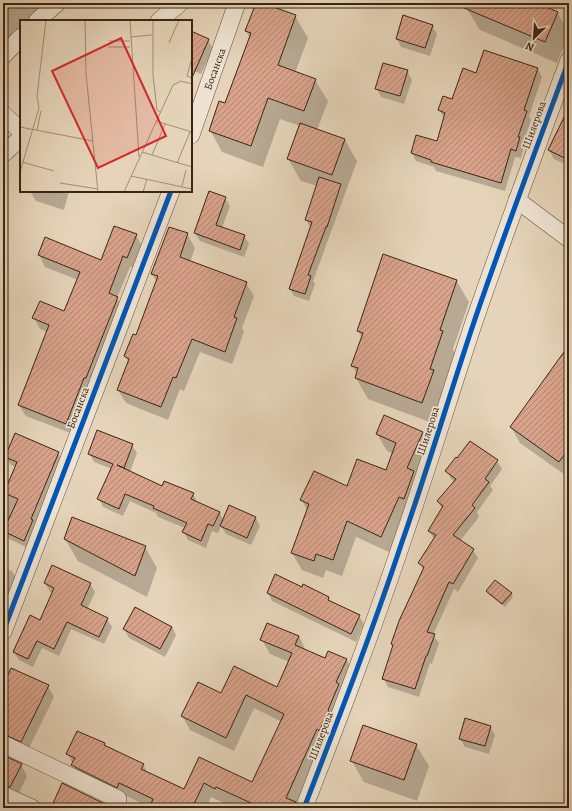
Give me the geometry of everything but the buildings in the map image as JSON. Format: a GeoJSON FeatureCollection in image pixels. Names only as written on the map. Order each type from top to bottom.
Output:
{"type":"FeatureCollection","features":[{"type":"Feature","properties":{"kind":"street"},"geometry":{"type":"LineString","coordinates":[[38,20],[57,3]]}},
{"type":"Feature","properties":{"kind":"street"},"geometry":{"type":"LineString","coordinates":[[160,20],[180,3]]}},
{"type":"Feature","properties":{"kind":"street","name":"Босанска"},"geometry":{"type":"LineString","coordinates":[[192,132],[237,3]]}},
{"type":"Feature","properties":{"kind":"street"},"geometry":{"type":"LineString","coordinates":[[3,56],[20,38]]}},
{"type":"Feature","properties":{"kind":"street","name":"Шилерова"},"geometry":{"type":"LineString","coordinates":[[304,808],[354,678],[389,581],[472,328],[517,200],[569,60]]}},
{"type":"Feature","properties":{"kind":"street"},"geometry":{"type":"LineString","coordinates":[[3,114],[20,130]]}},
{"type":"Feature","properties":{"kind":"street"},"geometry":{"type":"LineString","coordinates":[[3,154],[20,139]]}},
{"type":"Feature","properties":{"kind":"street","name":"Босанска"},"geometry":{"type":"LineString","coordinates":[[3,632],[171,192]]}},
{"type":"Feature","properties":{"kind":"street"},"geometry":{"type":"LineString","coordinates":[[517,200],[569,239]]}},
{"type":"Feature","properties":{"kind":"street"},"geometry":{"type":"LineString","coordinates":[[3,744],[118,799]]}},
{"type":"Feature","properties":{"kind":"street"},"geometry":{"type":"LineString","coordinates":[[3,794],[32,808]]}},
{"type":"Feature","properties":{"kind":"cycle path"},"geometry":{"type":"LineString","coordinates":[[304,808],[379,609],[421,486],[475,319],[509,221],[569,60]]}},
{"type":"Feature","properties":{"kind":"cycle path"},"geometry":{"type":"LineString","coordinates":[[3,632],[171,192]]}}]}
